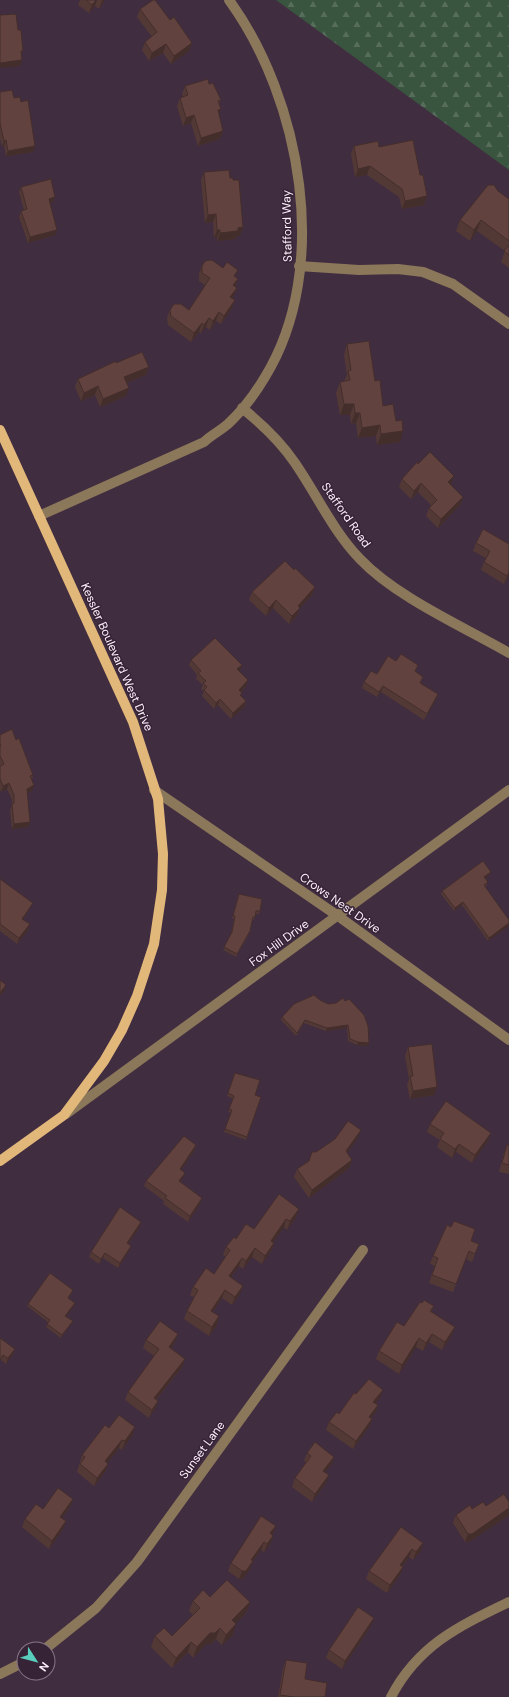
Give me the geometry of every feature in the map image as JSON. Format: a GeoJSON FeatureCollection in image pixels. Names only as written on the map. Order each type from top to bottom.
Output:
{"type":"FeatureCollection","features":[{"type":"Feature","properties":{"kind":"main road","name":"Kessler Boulevard West Drive"},"geometry":{"type":"LineString","coordinates":[[0,430],[125,703],[142,747],[160,811],[163,854],[156,932],[148,968],[133,1008],[111,1051],[64,1115],[0,1161]]}},
{"type":"Feature","properties":{"kind":"street","name":"Stafford Way"},"geometry":{"type":"LineString","coordinates":[[229,0],[261,54],[278,92],[289,127],[298,170],[301,204],[300,266],[360,270],[398,269],[423,272],[453,284],[509,324]]}},
{"type":"Feature","properties":{"kind":"street"},"geometry":{"type":"LineString","coordinates":[[39,516],[204,442],[226,425],[242,408],[266,377],[287,330],[296,298],[300,266]]}},
{"type":"Feature","properties":{"kind":"street","name":"Stafford Road"},"geometry":{"type":"LineString","coordinates":[[242,408],[270,434],[295,462],[344,540],[369,568],[406,594],[509,653]]}},
{"type":"Feature","properties":{"kind":"street","name":"Crows Nest Drive"},"geometry":{"type":"LineString","coordinates":[[154,790],[338,916],[509,1040]]}},
{"type":"Feature","properties":{"kind":"street","name":"Fox Hill Drive"},"geometry":{"type":"LineString","coordinates":[[64,1115],[509,790]]}},
{"type":"Feature","properties":{"kind":"street","name":"Sunset Lane"},"geometry":{"type":"LineString","coordinates":[[55,1641],[96,1608],[137,1562],[363,1250]]}},
{"type":"Feature","properties":{"kind":"street"},"geometry":{"type":"LineString","coordinates":[[391,1697],[408,1670],[434,1644],[464,1623],[509,1602]]}},
{"type":"Feature","properties":{"kind":"street"},"geometry":{"type":"LineString","coordinates":[[0,1674],[16,1666]]}},
{"type":"Feature","properties":{"kind":"green space"},"geometry":{"type":"Polygon","coordinates":[[[276,0],[509,0],[509,170],[276,0]]]}},
{"type":"Feature","properties":{"kind":"building"},"geometry":{"type":"Polygon","coordinates":[[[86,0],[96,0],[92,5],[86,0]]]}},
{"type":"Feature","properties":{"kind":"building"},"geometry":{"type":"Polygon","coordinates":[[[155,0],[170,20],[174,17],[192,43],[174,56],[166,44],[152,53],[145,42],[157,32],[140,9],[155,0]]]}},
{"type":"Feature","properties":{"kind":"building"},"geometry":{"type":"Polygon","coordinates":[[[16,14],[18,30],[21,30],[23,51],[21,51],[22,60],[0,63],[0,15],[16,14]]]}},
{"type":"Feature","properties":{"kind":"building"},"geometry":{"type":"Polygon","coordinates":[[[208,79],[209,84],[213,83],[221,100],[218,101],[221,109],[218,110],[223,131],[201,138],[194,115],[186,118],[180,98],[188,95],[185,86],[208,79]]]}},
{"type":"Feature","properties":{"kind":"building"},"geometry":{"type":"Polygon","coordinates":[[[12,90],[14,98],[20,97],[21,102],[28,100],[35,146],[8,151],[0,123],[0,92],[12,90]]]}},
{"type":"Feature","properties":{"kind":"building"},"geometry":{"type":"Polygon","coordinates":[[[413,140],[420,175],[423,175],[427,196],[405,201],[402,189],[370,166],[358,169],[354,146],[378,141],[379,147],[413,140]]]}},
{"type":"Feature","properties":{"kind":"building"},"geometry":{"type":"Polygon","coordinates":[[[229,170],[230,178],[233,178],[233,180],[239,180],[243,227],[238,228],[238,231],[220,233],[220,230],[217,230],[216,214],[208,215],[204,172],[229,170]]]}},
{"type":"Feature","properties":{"kind":"building"},"geometry":{"type":"Polygon","coordinates":[[[51,179],[55,197],[49,199],[57,230],[30,237],[21,211],[27,209],[21,187],[51,179]]]}},
{"type":"Feature","properties":{"kind":"building"},"geometry":{"type":"Polygon","coordinates":[[[488,185],[494,185],[498,191],[509,199],[509,241],[481,220],[474,230],[460,220],[488,185]]]}},
{"type":"Feature","properties":{"kind":"building"},"geometry":{"type":"Polygon","coordinates":[[[509,245],[509,255],[504,251],[509,245]]]}},
{"type":"Feature","properties":{"kind":"building"},"geometry":{"type":"Polygon","coordinates":[[[212,260],[223,268],[227,262],[238,270],[234,276],[238,279],[233,285],[237,288],[230,297],[235,300],[224,316],[219,312],[213,321],[209,318],[204,325],[202,323],[194,333],[171,316],[170,310],[174,304],[181,304],[189,310],[210,278],[202,273],[202,266],[205,261],[212,260]]]}},
{"type":"Feature","properties":{"kind":"building"},"geometry":{"type":"Polygon","coordinates":[[[369,341],[375,381],[380,380],[383,406],[393,404],[396,421],[402,420],[403,431],[381,434],[380,425],[362,428],[360,413],[355,413],[354,404],[344,404],[340,382],[350,380],[348,371],[351,370],[347,344],[369,341]]]}},
{"type":"Feature","properties":{"kind":"building"},"geometry":{"type":"Polygon","coordinates":[[[142,352],[149,367],[124,377],[129,388],[103,399],[98,386],[84,393],[78,379],[116,361],[116,363],[142,352]]]}},
{"type":"Feature","properties":{"kind":"building"},"geometry":{"type":"Polygon","coordinates":[[[430,452],[454,476],[448,482],[463,497],[441,519],[429,508],[437,500],[421,483],[414,491],[402,479],[417,462],[418,464],[430,452]]]}},
{"type":"Feature","properties":{"kind":"building"},"geometry":{"type":"Polygon","coordinates":[[[483,529],[509,544],[509,572],[507,576],[484,562],[490,551],[476,543],[483,529]]]}},
{"type":"Feature","properties":{"kind":"building"},"geometry":{"type":"Polygon","coordinates":[[[285,561],[294,570],[295,568],[315,587],[298,606],[300,608],[292,616],[276,600],[269,608],[252,592],[285,561]]]}},
{"type":"Feature","properties":{"kind":"building"},"geometry":{"type":"Polygon","coordinates":[[[215,638],[242,665],[237,669],[248,680],[239,690],[242,693],[240,695],[246,701],[233,713],[220,699],[216,703],[204,690],[207,687],[203,683],[206,681],[198,673],[201,671],[191,660],[215,638]]]}},
{"type":"Feature","properties":{"kind":"building"},"geometry":{"type":"Polygon","coordinates":[[[401,654],[418,665],[415,671],[423,677],[420,683],[438,694],[427,714],[383,686],[379,692],[364,682],[371,671],[377,674],[388,656],[396,661],[401,654]]]}},
{"type":"Feature","properties":{"kind":"building"},"geometry":{"type":"Polygon","coordinates":[[[12,729],[16,740],[19,738],[33,775],[30,776],[34,785],[27,789],[30,822],[14,824],[12,805],[14,803],[14,795],[9,783],[3,786],[0,779],[0,766],[4,764],[0,756],[0,735],[12,729]]]}},
{"type":"Feature","properties":{"kind":"building"},"geometry":{"type":"Polygon","coordinates":[[[483,861],[491,872],[484,877],[488,882],[484,885],[509,920],[509,923],[489,938],[463,902],[455,908],[442,891],[483,861]]]}},
{"type":"Feature","properties":{"kind":"building"},"geometry":{"type":"Polygon","coordinates":[[[0,879],[33,903],[22,919],[30,924],[19,938],[0,924],[0,879]]]}},
{"type":"Feature","properties":{"kind":"building"},"geometry":{"type":"Polygon","coordinates":[[[239,894],[262,899],[260,911],[256,911],[250,931],[237,954],[224,947],[232,932],[235,916],[233,916],[239,894]]]}},
{"type":"Feature","properties":{"kind":"building"},"geometry":{"type":"Polygon","coordinates":[[[0,980],[6,985],[0,993],[0,980]]]}},
{"type":"Feature","properties":{"kind":"building"},"geometry":{"type":"Polygon","coordinates":[[[314,995],[328,1004],[336,1003],[343,998],[345,1001],[349,999],[364,1015],[368,1026],[369,1043],[358,1042],[350,1039],[348,1025],[327,1028],[305,1020],[297,1033],[282,1017],[294,1004],[314,995]]]}},
{"type":"Feature","properties":{"kind":"building"},"geometry":{"type":"Polygon","coordinates":[[[432,1044],[437,1087],[413,1091],[410,1076],[413,1076],[408,1047],[432,1044]]]}},
{"type":"Feature","properties":{"kind":"building"},"geometry":{"type":"Polygon","coordinates":[[[235,1073],[260,1080],[255,1095],[261,1097],[247,1137],[225,1129],[232,1110],[229,1109],[234,1096],[228,1093],[235,1073]]]}},
{"type":"Feature","properties":{"kind":"building"},"geometry":{"type":"Polygon","coordinates":[[[446,1101],[491,1133],[475,1155],[459,1144],[455,1149],[440,1139],[444,1133],[430,1124],[446,1101]]]}},
{"type":"Feature","properties":{"kind":"building"},"geometry":{"type":"Polygon","coordinates":[[[348,1121],[361,1130],[346,1151],[352,1160],[312,1190],[297,1169],[309,1161],[312,1152],[316,1152],[335,1139],[348,1121]]]}},
{"type":"Feature","properties":{"kind":"building"},"geometry":{"type":"Polygon","coordinates":[[[184,1136],[196,1145],[180,1169],[185,1173],[179,1181],[202,1198],[190,1216],[165,1198],[167,1196],[146,1181],[184,1136]]]}},
{"type":"Feature","properties":{"kind":"building"},"geometry":{"type":"Polygon","coordinates":[[[507,1145],[509,1145],[509,1165],[502,1163],[507,1145]]]}},
{"type":"Feature","properties":{"kind":"building"},"geometry":{"type":"Polygon","coordinates":[[[279,1194],[299,1209],[290,1221],[286,1219],[271,1241],[274,1243],[265,1256],[255,1248],[246,1261],[242,1258],[229,1276],[243,1286],[235,1297],[225,1290],[211,1311],[219,1316],[212,1327],[187,1311],[198,1290],[193,1287],[206,1268],[214,1274],[230,1250],[226,1247],[234,1237],[236,1239],[246,1224],[254,1229],[279,1194]]]}},
{"type":"Feature","properties":{"kind":"building"},"geometry":{"type":"Polygon","coordinates":[[[120,1207],[141,1222],[127,1243],[131,1246],[120,1263],[105,1253],[101,1259],[91,1252],[120,1207]]]}},
{"type":"Feature","properties":{"kind":"building"},"geometry":{"type":"Polygon","coordinates":[[[454,1221],[475,1229],[471,1241],[479,1244],[475,1254],[469,1251],[456,1284],[432,1275],[438,1258],[433,1256],[447,1225],[451,1227],[454,1221]]]}},
{"type":"Feature","properties":{"kind":"building"},"geometry":{"type":"Polygon","coordinates":[[[50,1273],[73,1290],[68,1298],[75,1303],[65,1316],[73,1321],[62,1335],[47,1324],[50,1320],[28,1304],[50,1273]]]}},
{"type":"Feature","properties":{"kind":"building"},"geometry":{"type":"Polygon","coordinates":[[[424,1300],[434,1306],[430,1311],[455,1327],[445,1342],[432,1334],[426,1343],[419,1338],[402,1365],[379,1351],[397,1322],[404,1326],[420,1302],[422,1303],[424,1300]]]}},
{"type":"Feature","properties":{"kind":"building"},"geometry":{"type":"Polygon","coordinates":[[[160,1321],[178,1334],[169,1347],[185,1359],[154,1398],[158,1401],[152,1410],[128,1392],[159,1349],[146,1340],[160,1321]]]}},
{"type":"Feature","properties":{"kind":"building"},"geometry":{"type":"Polygon","coordinates":[[[0,1338],[15,1349],[8,1358],[3,1355],[0,1360],[0,1338]]]}},
{"type":"Feature","properties":{"kind":"building"},"geometry":{"type":"Polygon","coordinates":[[[369,1379],[383,1390],[373,1402],[378,1405],[369,1417],[372,1419],[356,1441],[329,1422],[337,1412],[339,1414],[354,1393],[356,1394],[369,1379]]]}},
{"type":"Feature","properties":{"kind":"building"},"geometry":{"type":"Polygon","coordinates":[[[119,1415],[135,1427],[125,1441],[122,1440],[105,1461],[108,1464],[97,1478],[80,1464],[85,1457],[82,1455],[105,1425],[109,1428],[119,1415]]]}},
{"type":"Feature","properties":{"kind":"building"},"geometry":{"type":"Polygon","coordinates":[[[315,1442],[334,1457],[323,1471],[329,1475],[315,1494],[295,1478],[311,1456],[307,1453],[315,1442]]]}},
{"type":"Feature","properties":{"kind":"building"},"geometry":{"type":"Polygon","coordinates":[[[58,1488],[73,1499],[60,1517],[66,1521],[52,1541],[25,1519],[36,1504],[43,1509],[58,1488]]]}},
{"type":"Feature","properties":{"kind":"building"},"geometry":{"type":"Polygon","coordinates":[[[504,1494],[509,1502],[509,1508],[472,1534],[468,1534],[456,1515],[470,1505],[472,1509],[483,1502],[486,1506],[504,1494]]]}},
{"type":"Feature","properties":{"kind":"building"},"geometry":{"type":"Polygon","coordinates":[[[261,1516],[276,1526],[270,1533],[273,1536],[267,1544],[264,1542],[251,1560],[253,1561],[246,1571],[242,1571],[231,1563],[261,1516]]]}},
{"type":"Feature","properties":{"kind":"building"},"geometry":{"type":"Polygon","coordinates":[[[401,1527],[423,1543],[416,1552],[412,1549],[400,1565],[403,1567],[390,1585],[369,1571],[401,1527]]]}},
{"type":"Feature","properties":{"kind":"building"},"geometry":{"type":"Polygon","coordinates":[[[227,1580],[250,1602],[232,1620],[236,1624],[226,1635],[220,1628],[215,1633],[210,1633],[197,1647],[191,1642],[176,1658],[155,1636],[164,1628],[172,1636],[200,1608],[193,1601],[203,1590],[210,1597],[227,1580]]]}},
{"type":"Feature","properties":{"kind":"building"},"geometry":{"type":"Polygon","coordinates":[[[358,1607],[374,1618],[345,1661],[329,1650],[358,1607]]]}},
{"type":"Feature","properties":{"kind":"building"},"geometry":{"type":"Polygon","coordinates":[[[286,1660],[307,1663],[305,1679],[327,1683],[325,1697],[294,1697],[280,1695],[286,1660]]]}}]}
